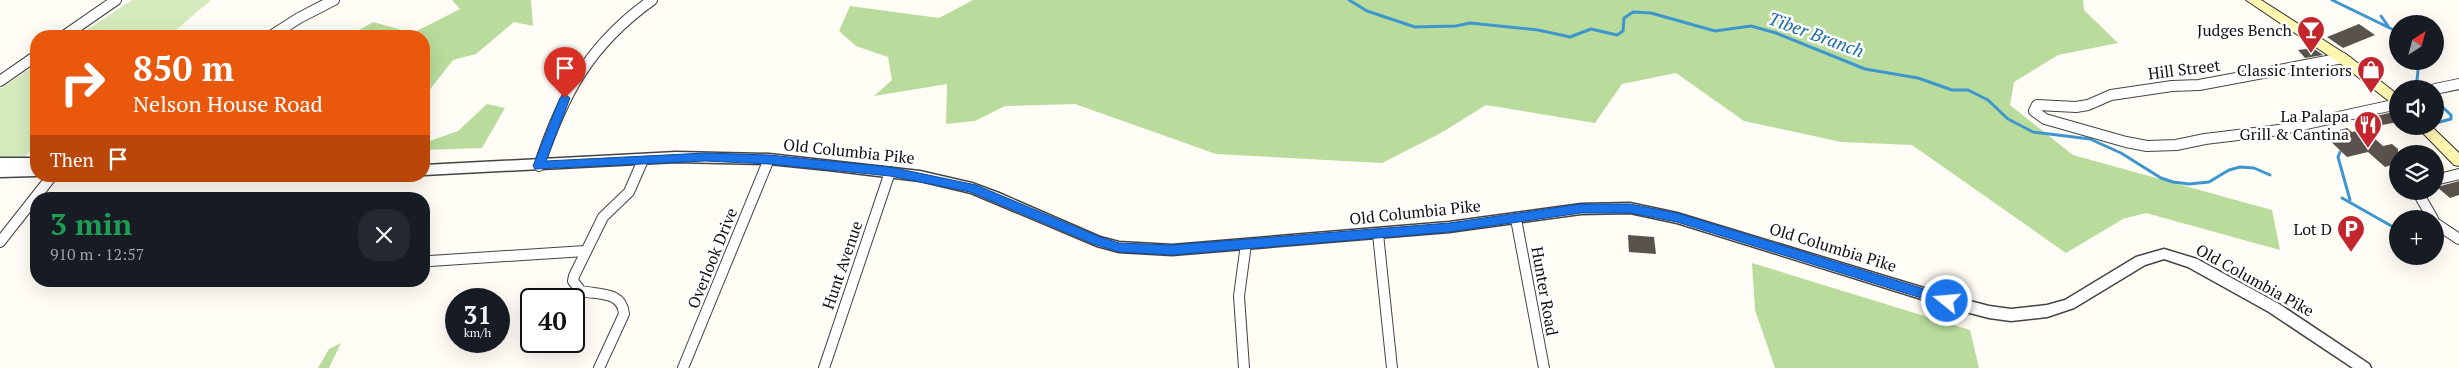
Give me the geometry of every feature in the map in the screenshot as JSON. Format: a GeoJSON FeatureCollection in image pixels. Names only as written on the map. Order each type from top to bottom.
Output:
{"type":"FeatureCollection","features":[{"type":"Feature","properties":{"kind":"main road"},"geometry":{"type":"LineString","coordinates":[[2252,0],[2343,58],[2389,94]]}},
{"type":"Feature","properties":{"kind":"main road"},"geometry":{"type":"LineString","coordinates":[[2432,135],[2459,160]]}},
{"type":"Feature","properties":{"kind":"street"},"geometry":{"type":"LineString","coordinates":[[73,30],[116,0]]}},
{"type":"Feature","properties":{"kind":"street"},"geometry":{"type":"LineString","coordinates":[[280,30],[334,0]]}},
{"type":"Feature","properties":{"kind":"street"},"geometry":{"type":"LineString","coordinates":[[538,166],[565,98],[611,34],[652,0]]}},
{"type":"Feature","properties":{"kind":"street","name":"Hill Street"},"geometry":{"type":"LineString","coordinates":[[2343,58],[2199,85],[2165,86],[2111,95],[2076,107],[2037,105],[2034,111],[2045,119],[2146,146],[2176,145],[2205,139],[2279,130],[2389,102]]}},
{"type":"Feature","properties":{"kind":"street"},"geometry":{"type":"LineString","coordinates":[[0,81],[30,60]]}},
{"type":"Feature","properties":{"kind":"street"},"geometry":{"type":"LineString","coordinates":[[2444,87],[2459,84]]}},
{"type":"Feature","properties":{"kind":"street","name":"Old Columbia Pike"},"geometry":{"type":"LineString","coordinates":[[430,170],[705,157],[769,159],[890,172],[972,188],[1097,241],[1119,247],[1172,250],[1378,234],[1606,207],[1651,212],[1947,301],[1989,312],[2011,315],[2029,314],[2069,304],[2141,261],[2164,254],[2192,263],[2266,303],[2364,368]]}},
{"type":"Feature","properties":{"kind":"street","name":"Overlook Drive"},"geometry":{"type":"LineString","coordinates":[[683,368],[769,159]]}},
{"type":"Feature","properties":{"kind":"street"},"geometry":{"type":"LineString","coordinates":[[599,368],[625,308],[622,302],[611,295],[589,294],[581,291],[573,281],[574,276],[603,217],[629,192],[643,160]]}},
{"type":"Feature","properties":{"kind":"street"},"geometry":{"type":"LineString","coordinates":[[0,163],[30,164]]}},
{"type":"Feature","properties":{"kind":"street"},"geometry":{"type":"LineString","coordinates":[[0,172],[30,171]]}},
{"type":"Feature","properties":{"kind":"street","name":"Hunt Avenue"},"geometry":{"type":"LineString","coordinates":[[824,368],[890,172]]}},
{"type":"Feature","properties":{"kind":"street"},"geometry":{"type":"LineString","coordinates":[[2444,178],[2459,174]]}},
{"type":"Feature","properties":{"kind":"street"},"geometry":{"type":"LineString","coordinates":[[39,192],[47,182]]}},
{"type":"Feature","properties":{"kind":"street"},"geometry":{"type":"LineString","coordinates":[[0,242],[30,204]]}},
{"type":"Feature","properties":{"kind":"street","name":"Hunter Road"},"geometry":{"type":"LineString","coordinates":[[1516,219],[1531,308],[1544,368]]}},
{"type":"Feature","properties":{"kind":"street"},"geometry":{"type":"LineString","coordinates":[[2444,230],[2459,239]]}},
{"type":"Feature","properties":{"kind":"street"},"geometry":{"type":"LineString","coordinates":[[1378,234],[1392,368]]}},
{"type":"Feature","properties":{"kind":"street"},"geometry":{"type":"LineString","coordinates":[[1244,368],[1239,296],[1246,244]]}},
{"type":"Feature","properties":{"kind":"street"},"geometry":{"type":"LineString","coordinates":[[430,261],[585,251]]}},
{"type":"Feature","properties":{"kind":"green space"},"geometry":{"type":"Polygon","coordinates":[[[132,0],[211,0],[176,30],[87,30],[132,0]]]}},
{"type":"Feature","properties":{"kind":"green space"},"geometry":{"type":"Polygon","coordinates":[[[452,0],[531,0],[533,26],[514,22],[476,54],[453,60],[430,89],[430,30],[419,30],[460,9],[452,0]]]}},
{"type":"Feature","properties":{"kind":"green space"},"geometry":{"type":"Polygon","coordinates":[[[973,0],[2083,0],[2084,10],[2118,43],[2058,55],[2014,82],[2010,105],[2073,155],[2272,210],[2280,250],[2146,213],[2123,219],[2066,253],[1912,145],[1841,142],[1744,121],[1676,73],[1622,84],[1595,123],[1486,105],[1441,133],[1382,163],[1216,154],[1075,104],[1005,106],[975,121],[946,124],[947,84],[874,96],[892,80],[888,57],[856,46],[839,31],[850,6],[939,18],[973,0]]]}},
{"type":"Feature","properties":{"kind":"green space"},"geometry":{"type":"Polygon","coordinates":[[[373,22],[402,30],[359,30],[373,22]]]}},
{"type":"Feature","properties":{"kind":"green space"},"geometry":{"type":"Polygon","coordinates":[[[30,69],[30,152],[0,177],[0,89],[30,69]]]}},
{"type":"Feature","properties":{"kind":"green space"},"geometry":{"type":"Polygon","coordinates":[[[487,104],[505,108],[482,148],[430,150],[430,141],[458,131],[487,104]]]}},
{"type":"Feature","properties":{"kind":"green space"},"geometry":{"type":"Polygon","coordinates":[[[1752,263],[1970,330],[1979,368],[1775,368],[1755,310],[1752,263]]]}},
{"type":"Feature","properties":{"kind":"green space"},"geometry":{"type":"Polygon","coordinates":[[[341,343],[329,368],[318,368],[329,349],[341,343]]]}},
{"type":"Feature","properties":{"kind":"building"},"geometry":{"type":"Polygon","coordinates":[[[2359,24],[2375,35],[2343,48],[2327,37],[2359,24]]]}},
{"type":"Feature","properties":{"kind":"building","name":"Judges Bench"},"geometry":{"type":"Polygon","coordinates":[[[2313,48],[2323,55],[2305,58],[2298,50],[2313,48]]]}},
{"type":"Feature","properties":{"kind":"building"},"geometry":{"type":"Polygon","coordinates":[[[2389,113],[2389,124],[2382,125],[2372,117],[2389,113]]]}},
{"type":"Feature","properties":{"kind":"building","name":"La Palapa Grill & Cantina"},"geometry":{"type":"Polygon","coordinates":[[[2347,128],[2352,132],[2364,129],[2383,146],[2392,144],[2393,145],[2389,145],[2389,166],[2385,167],[2368,152],[2347,157],[2323,134],[2347,128]]]}},
{"type":"Feature","properties":{"kind":"building"},"geometry":{"type":"Polygon","coordinates":[[[2459,181],[2459,195],[2450,198],[2444,193],[2444,185],[2459,181]]]}},
{"type":"Feature","properties":{"kind":"building"},"geometry":{"type":"Polygon","coordinates":[[[1628,235],[1654,237],[1656,254],[1629,252],[1628,235]]]}},
{"type":"Feature","properties":{"kind":"waterway","name":"Tiber Branch"},"geometry":{"type":"LineString","coordinates":[[1349,0],[1367,11],[1415,27],[1456,26],[1470,23],[1538,30],[1570,37],[1591,29],[1617,35],[1623,31],[1624,18],[1633,12],[1651,13],[1715,31],[1751,26],[1776,33],[1865,69],[1918,78],[1952,90],[1968,90],[1988,100],[2008,119],[2033,132],[2090,139],[2121,153],[2161,178],[2173,182],[2189,184],[2209,182],[2229,170],[2240,167],[2254,168],[2270,175]]}},
{"type":"Feature","properties":{"kind":"waterway"},"geometry":{"type":"LineString","coordinates":[[2332,0],[2389,28]]}},
{"type":"Feature","properties":{"kind":"waterway"},"geometry":{"type":"LineString","coordinates":[[2381,16],[2388,26]]}},
{"type":"Feature","properties":{"kind":"waterway"},"geometry":{"type":"LineString","coordinates":[[2417,80],[2418,70]]}},
{"type":"Feature","properties":{"kind":"waterway"},"geometry":{"type":"LineString","coordinates":[[2444,108],[2451,115],[2451,119],[2444,121]]}},
{"type":"Feature","properties":{"kind":"waterway"},"geometry":{"type":"LineString","coordinates":[[2340,152],[2338,157],[2350,200]]}},
{"type":"Feature","properties":{"kind":"waterway"},"geometry":{"type":"LineString","coordinates":[[2342,198],[2389,225]]}},
{"type":"Feature","properties":{"kind":"place","name":"Judges Bench"},"geometry":{"type":"Point","coordinates":[2311,54]}},
{"type":"Feature","properties":{"kind":"place","name":"Classic Interiors"},"geometry":{"type":"Point","coordinates":[2371,94]}},
{"type":"Feature","properties":{"kind":"place","name":"La Palapa Grill & Cantina"},"geometry":{"type":"Point","coordinates":[2368,149]}},
{"type":"Feature","properties":{"kind":"place","name":"Lot D"},"geometry":{"type":"Point","coordinates":[2351,253]}},
{"type":"Feature","properties":{"kind":"route"},"geometry":{"type":"LineString","coordinates":[[565,98],[538,166],[676,157],[705,157],[769,159],[920,176],[972,188],[995,196],[1097,241],[1139,250],[1172,250],[1449,228],[1581,209],[1630,208],[1677,218],[1947,301]]}}]}
